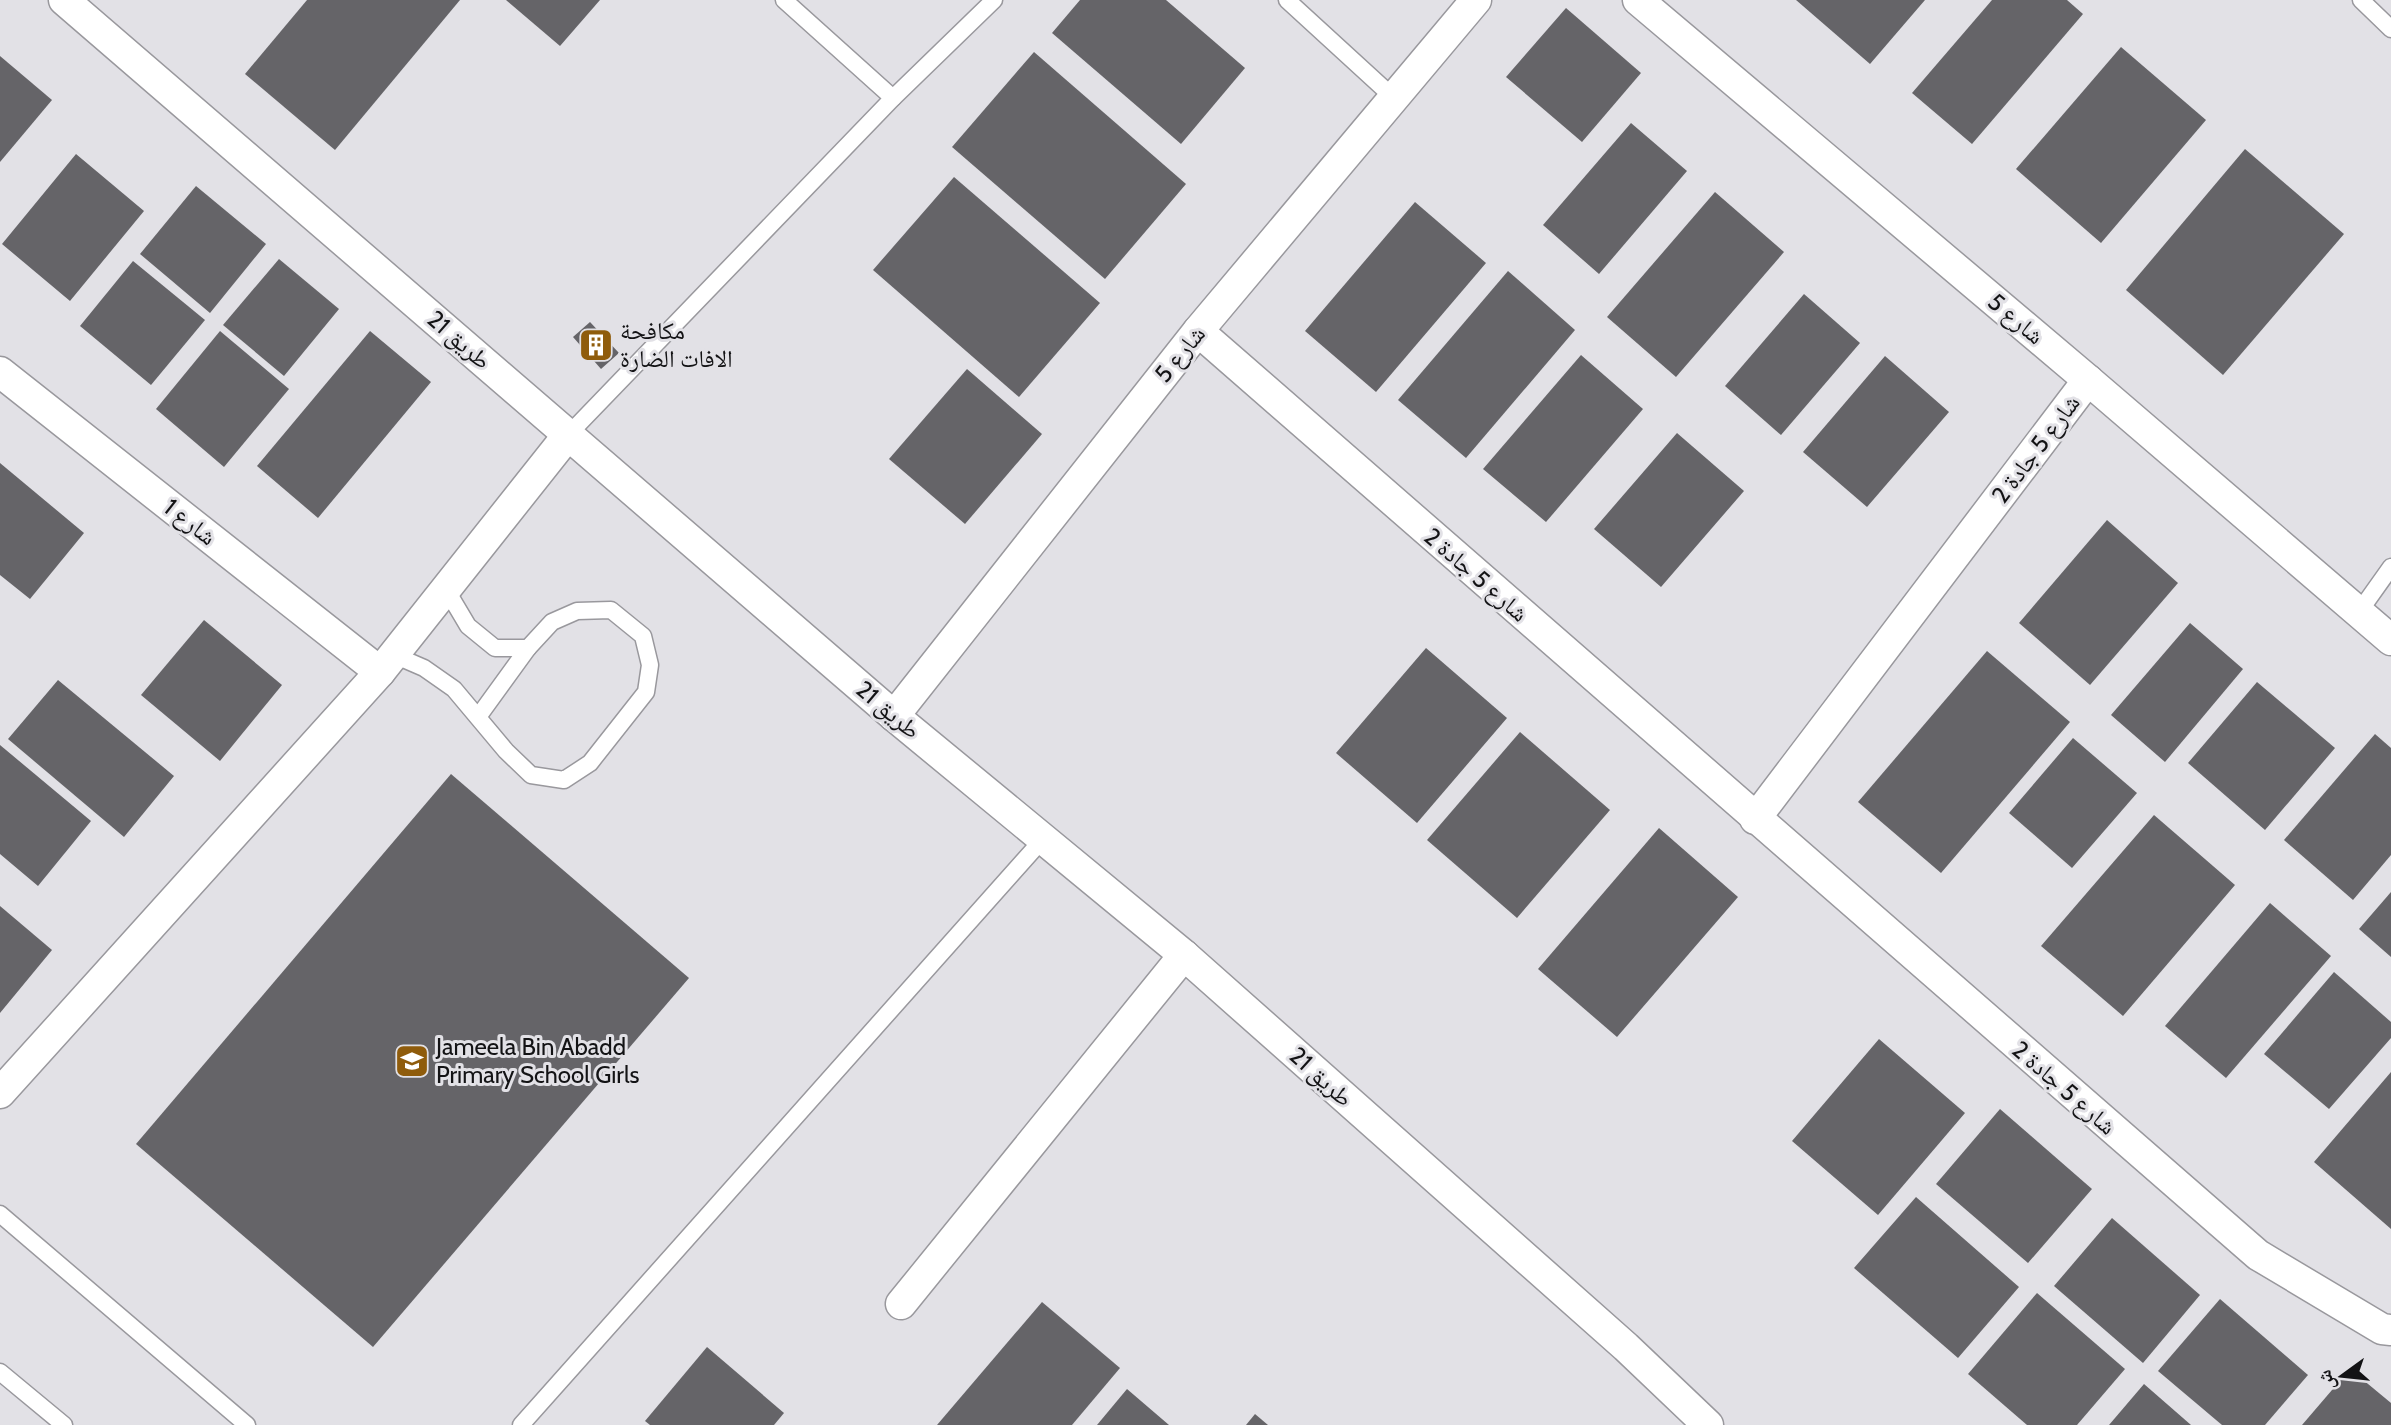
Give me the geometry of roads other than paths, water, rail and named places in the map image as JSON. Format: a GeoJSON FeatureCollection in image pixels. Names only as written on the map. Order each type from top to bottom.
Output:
{"type":"FeatureCollection","features":[{"type":"Feature","properties":{"kind":"street","name":"طريق 21"},"geometry":{"type":"LineString","coordinates":[[64,0],[894,716],[1184,956],[1626,1347],[1708,1425]]}},
{"type":"Feature","properties":{"kind":"street","name":"شارع 5"},"geometry":{"type":"LineString","coordinates":[[894,716],[1198,331],[1476,0]]}},
{"type":"Feature","properties":{"kind":"street","name":"شارع 5"},"geometry":{"type":"LineString","coordinates":[[1638,0],[2391,640]]}},
{"type":"Feature","properties":{"kind":"street","name":"شارع 5 جادة 2"},"geometry":{"type":"LineString","coordinates":[[1198,331],[2258,1255],[2382,1329],[2391,1330]]}},
{"type":"Feature","properties":{"kind":"street","name":"شارع 1"},"geometry":{"type":"LineString","coordinates":[[0,372],[387,664]]}},
{"type":"Feature","properties":{"kind":"street","name":"شارع 5 جادة 2"},"geometry":{"type":"LineString","coordinates":[[1755,819],[2088,380]]}},
{"type":"Feature","properties":{"kind":"street"},"geometry":{"type":"LineString","coordinates":[[0,1093],[387,664],[568,435]]}},
{"type":"Feature","properties":{"kind":"street"},"geometry":{"type":"LineString","coordinates":[[901,1304],[1184,956]]}},
{"type":"Feature","properties":{"kind":"lane"},"geometry":{"type":"LineString","coordinates":[[784,0],[893,98]]}},
{"type":"Feature","properties":{"kind":"lane"},"geometry":{"type":"LineString","coordinates":[[568,435],[893,98],[994,0]]}},
{"type":"Feature","properties":{"kind":"lane"},"geometry":{"type":"LineString","coordinates":[[1287,0],[1394,98]]}},
{"type":"Feature","properties":{"kind":"lane"},"geometry":{"type":"LineString","coordinates":[[2361,0],[2391,29]]}},
{"type":"Feature","properties":{"kind":"lane"},"geometry":{"type":"LineString","coordinates":[[2359,612],[2391,567]]}},
{"type":"Feature","properties":{"kind":"lane"},"geometry":{"type":"LineString","coordinates":[[446,589],[468,626],[495,648],[528,648]]}},
{"type":"Feature","properties":{"kind":"lane"},"geometry":{"type":"LineString","coordinates":[[387,664],[424,668],[454,689],[506,751],[531,775],[564,779],[590,763],[646,692],[650,664],[643,636],[611,610],[577,611],[551,622],[528,648],[478,717]]}},
{"type":"Feature","properties":{"kind":"lane"},"geometry":{"type":"LineString","coordinates":[[522,1425],[1043,839]]}},
{"type":"Feature","properties":{"kind":"lane"},"geometry":{"type":"LineString","coordinates":[[1,1217],[247,1425]]}},
{"type":"Feature","properties":{"kind":"lane"},"geometry":{"type":"LineString","coordinates":[[0,1372],[64,1425]]}},
{"type":"Feature","properties":{"kind":"place","name":"مكافحة الافات الضارة"},"geometry":{"type":"Point","coordinates":[596,345]}},
{"type":"Feature","properties":{"kind":"place","name":"Jameela Bin Abadd Primary School Girls"},"geometry":{"type":"Point","coordinates":[412,1061]}}]}
